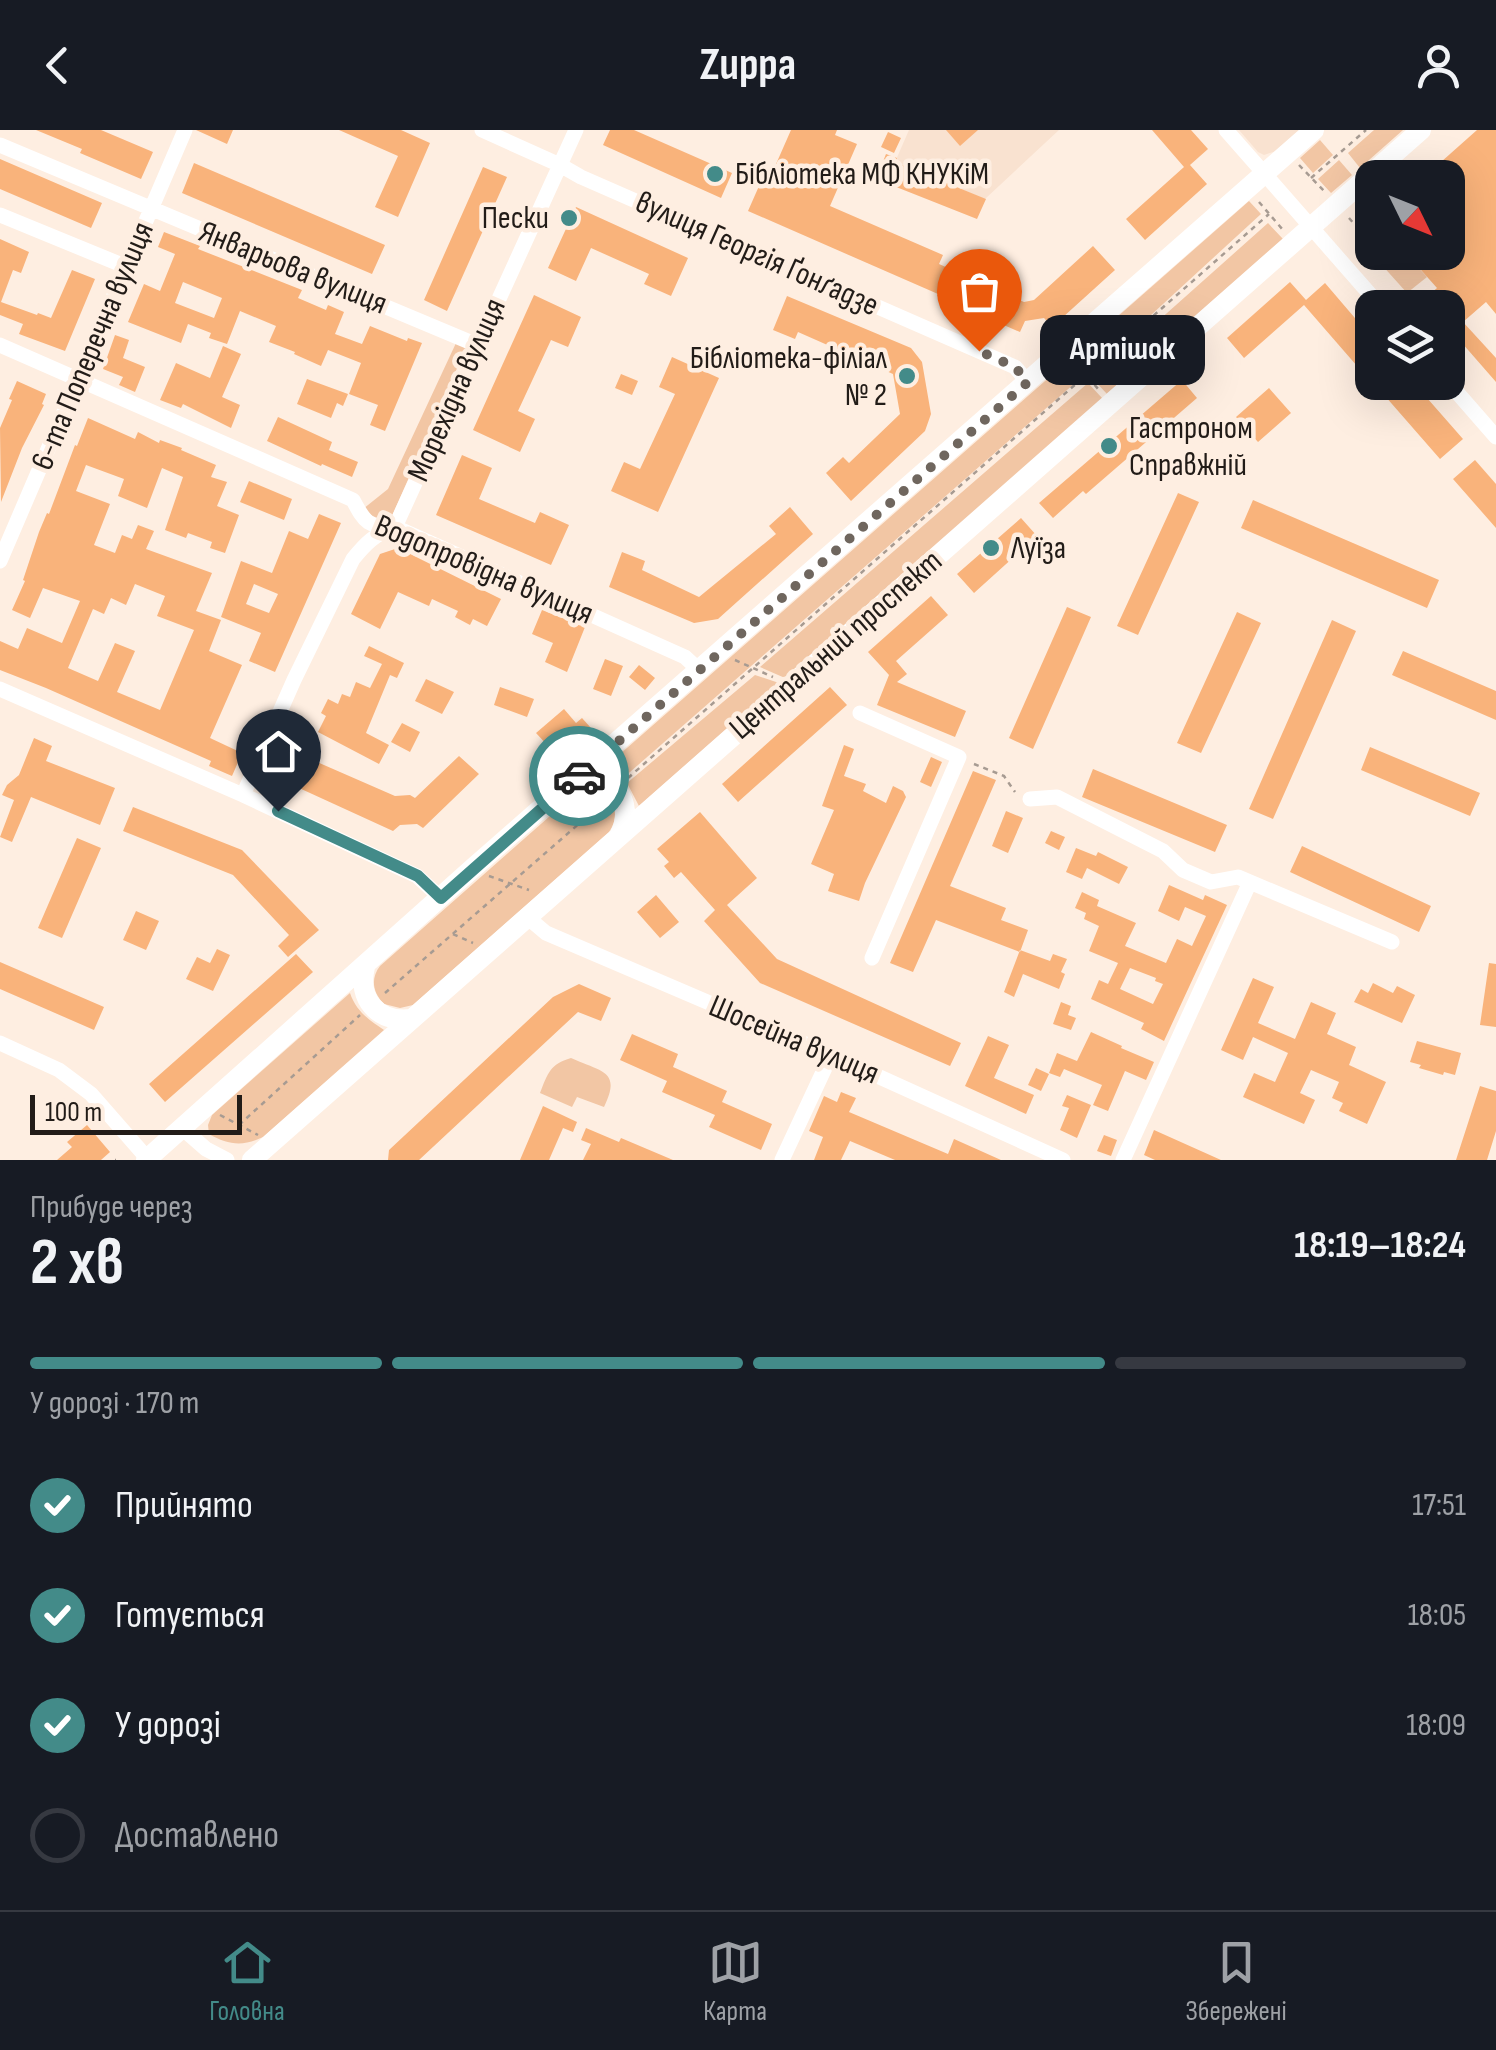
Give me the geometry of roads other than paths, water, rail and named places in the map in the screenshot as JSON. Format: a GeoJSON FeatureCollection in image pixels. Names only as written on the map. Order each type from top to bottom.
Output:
{"type":"FeatureCollection","features":[{"type":"Feature","properties":{"kind":"main road"},"geometry":{"type":"LineString","coordinates":[[146,1159],[1314,130]]}},
{"type":"Feature","properties":{"kind":"main road","name":"Центральний проспект"},"geometry":{"type":"LineString","coordinates":[[252,1160],[1421,130]]}},
{"type":"Feature","properties":{"kind":"main road"},"geometry":{"type":"LineString","coordinates":[[576,780],[593,777],[616,789],[626,811],[619,836]]}},
{"type":"Feature","properties":{"kind":"main road"},"geometry":{"type":"LineString","coordinates":[[365,967],[363,988],[371,1006],[389,1018],[411,1018]]}},
{"type":"Feature","properties":{"kind":"street","name":"6-та Поперечна вулиця"},"geometry":{"type":"LineString","coordinates":[[0,561],[185,130]]}},
{"type":"Feature","properties":{"kind":"street","name":"вулиця Георгія Ґонґадзе"},"geometry":{"type":"LineString","coordinates":[[482,130],[1015,367],[1028,382]]}},
{"type":"Feature","properties":{"kind":"street","name":"Морехідна вулиця"},"geometry":{"type":"LineString","coordinates":[[243,795],[353,560],[377,534],[395,527],[576,130]]}},
{"type":"Feature","properties":{"kind":"street"},"geometry":{"type":"LineString","coordinates":[[1226,130],[1366,290]]}},
{"type":"Feature","properties":{"kind":"street","name":"Январьова вулиця"},"geometry":{"type":"LineString","coordinates":[[0,145],[476,345]]}},
{"type":"Feature","properties":{"kind":"street"},"geometry":{"type":"LineString","coordinates":[[0,215],[127,267]]}},
{"type":"Feature","properties":{"kind":"street","name":"Водопровідна вулиця"},"geometry":{"type":"LineString","coordinates":[[0,345],[352,500],[363,519],[375,527],[395,527],[685,657],[699,670]]}},
{"type":"Feature","properties":{"kind":"street"},"geometry":{"type":"LineString","coordinates":[[1464,400],[1496,437]]}},
{"type":"Feature","properties":{"kind":"street"},"geometry":{"type":"LineString","coordinates":[[0,689],[418,876],[441,898]]}},
{"type":"Feature","properties":{"kind":"street"},"geometry":{"type":"LineString","coordinates":[[860,713],[959,758],[872,958]]}},
{"type":"Feature","properties":{"kind":"street"},"geometry":{"type":"LineString","coordinates":[[1030,799],[1056,797],[1163,851],[1183,870],[1211,882],[1238,878],[1250,882],[1392,942]]}},
{"type":"Feature","properties":{"kind":"street"},"geometry":{"type":"LineString","coordinates":[[1123,1160],[1250,882]]}},
{"type":"Feature","properties":{"kind":"street","name":"Шосейна вулиця"},"geometry":{"type":"LineString","coordinates":[[528,917],[546,933],[831,1054],[1063,1160]]}},
{"type":"Feature","properties":{"kind":"street"},"geometry":{"type":"LineString","coordinates":[[0,1043],[60,1070],[91,1094],[146,1159]]}},
{"type":"Feature","properties":{"kind":"street"},"geometry":{"type":"LineString","coordinates":[[782,1160],[831,1054]]}},
{"type":"Feature","properties":{"kind":"street"},"geometry":{"type":"LineString","coordinates":[[182,1128],[226,1160]]}},
{"type":"Feature","properties":{"kind":"place","name":"Бібліотека МФ КНУКіМ"},"geometry":{"type":"Point","coordinates":[715,174]}},
{"type":"Feature","properties":{"kind":"place","name":"Пески"},"geometry":{"type":"Point","coordinates":[569,218]}},
{"type":"Feature","properties":{"kind":"place","name":"Артішок"},"geometry":{"type":"Point","coordinates":[979,351]}},
{"type":"Feature","properties":{"kind":"place","name":"Бібліотека-філіал № 2"},"geometry":{"type":"Point","coordinates":[907,376]}},
{"type":"Feature","properties":{"kind":"place","name":"Гастроном Справжній"},"geometry":{"type":"Point","coordinates":[1109,446]}},
{"type":"Feature","properties":{"kind":"place","name":"Луїза"},"geometry":{"type":"Point","coordinates":[991,548]}}]}
